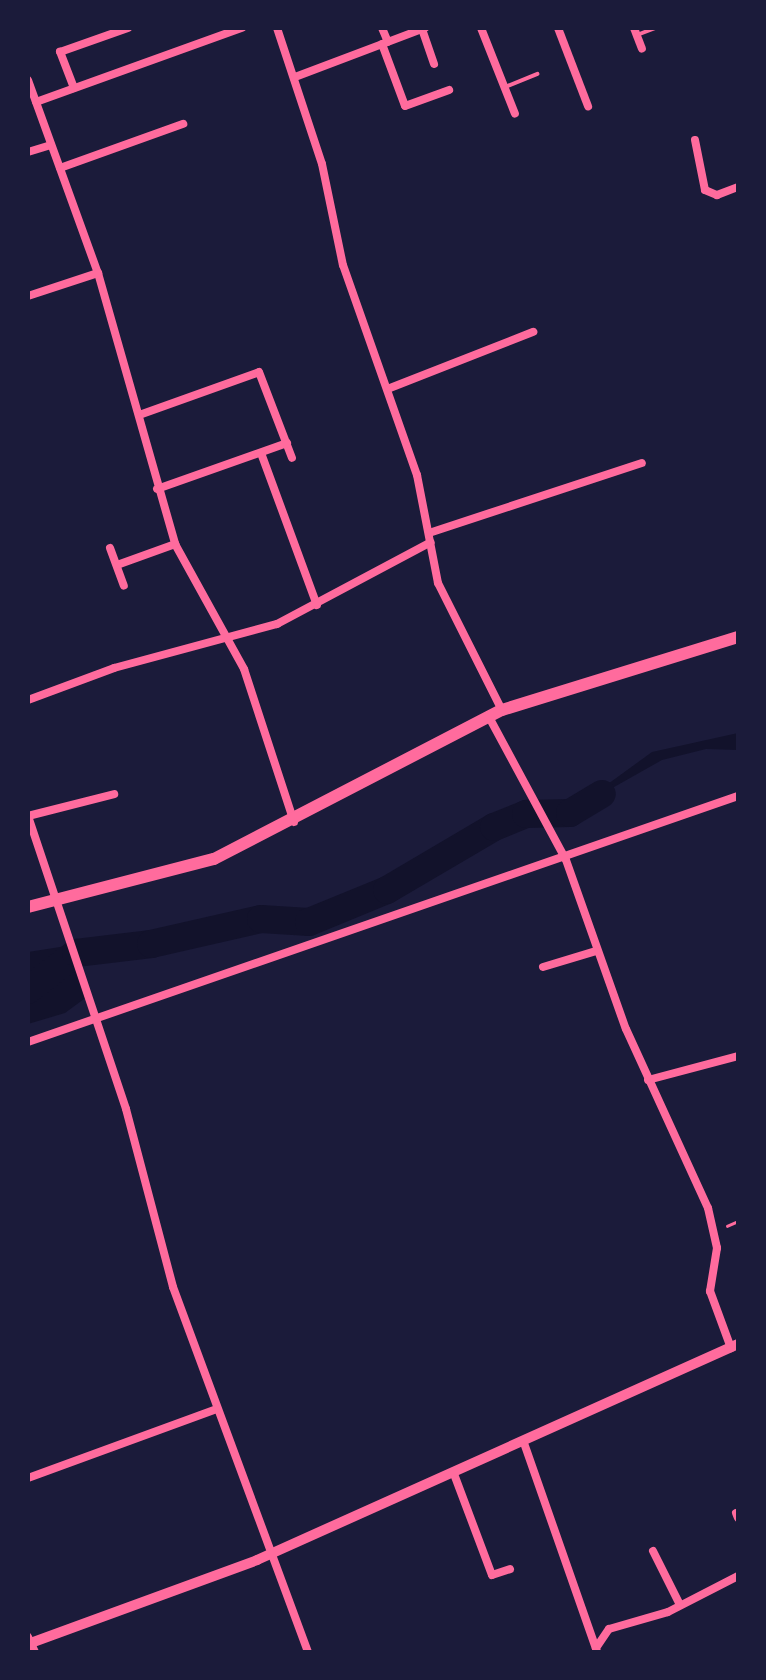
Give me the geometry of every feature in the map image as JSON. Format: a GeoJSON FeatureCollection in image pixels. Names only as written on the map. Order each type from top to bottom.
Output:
{"type":"FeatureCollection","features":[{"type":"Feature","properties":{"kind":"main road"},"geometry":{"type":"LineString","coordinates":[[28,907],[214,859],[294,822],[495,714],[738,638]]}},
{"type":"Feature","properties":{"kind":"street"},"geometry":{"type":"LineString","coordinates":[[74,88],[60,52],[128,28]]}},
{"type":"Feature","properties":{"kind":"street"},"geometry":{"type":"LineString","coordinates":[[36,102],[219,31],[242,28]]}},
{"type":"Feature","properties":{"kind":"street"},"geometry":{"type":"LineString","coordinates":[[30,1644],[270,1554],[735,1346],[710,1290],[716,1231],[648,1080],[596,951],[566,860],[516,768],[438,583],[390,388],[343,265],[295,77],[277,28]]}},
{"type":"Feature","properties":{"kind":"street"},"geometry":{"type":"LineString","coordinates":[[382,28],[406,106],[449,90]]}},
{"type":"Feature","properties":{"kind":"street"},"geometry":{"type":"LineString","coordinates":[[295,77],[423,28],[434,64]]}},
{"type":"Feature","properties":{"kind":"street"},"geometry":{"type":"LineString","coordinates":[[481,28],[516,114]]}},
{"type":"Feature","properties":{"kind":"street"},"geometry":{"type":"LineString","coordinates":[[558,28],[588,106]]}},
{"type":"Feature","properties":{"kind":"street"},"geometry":{"type":"LineString","coordinates":[[636,31],[642,49]]}},
{"type":"Feature","properties":{"kind":"street"},"geometry":{"type":"LineString","coordinates":[[28,80],[98,273],[142,414],[157,489],[175,544],[256,702],[294,822]]}},
{"type":"Feature","properties":{"kind":"street"},"geometry":{"type":"LineString","coordinates":[[60,168],[183,124]]}},
{"type":"Feature","properties":{"kind":"street"},"geometry":{"type":"LineString","coordinates":[[695,140],[705,190],[717,195],[738,186]]}},
{"type":"Feature","properties":{"kind":"street"},"geometry":{"type":"LineString","coordinates":[[28,152],[51,145]]}},
{"type":"Feature","properties":{"kind":"street"},"geometry":{"type":"LineString","coordinates":[[28,296],[98,273]]}},
{"type":"Feature","properties":{"kind":"street"},"geometry":{"type":"LineString","coordinates":[[390,388],[532,332]]}},
{"type":"Feature","properties":{"kind":"street"},"geometry":{"type":"LineString","coordinates":[[142,414],[259,372],[292,458]]}},
{"type":"Feature","properties":{"kind":"street"},"geometry":{"type":"LineString","coordinates":[[157,489],[287,443]]}},
{"type":"Feature","properties":{"kind":"street"},"geometry":{"type":"LineString","coordinates":[[260,453],[317,605]]}},
{"type":"Feature","properties":{"kind":"street"},"geometry":{"type":"LineString","coordinates":[[28,700],[224,635],[277,624],[317,605],[430,538],[642,463]]}},
{"type":"Feature","properties":{"kind":"street"},"geometry":{"type":"LineString","coordinates":[[117,566],[175,544]]}},
{"type":"Feature","properties":{"kind":"street"},"geometry":{"type":"LineString","coordinates":[[110,548],[124,586]]}},
{"type":"Feature","properties":{"kind":"street"},"geometry":{"type":"LineString","coordinates":[[114,794],[28,816],[92,1024],[126,1109],[168,1273],[308,1652]]}},
{"type":"Feature","properties":{"kind":"street"},"geometry":{"type":"LineString","coordinates":[[28,1042],[92,1024],[566,860],[738,796]]}},
{"type":"Feature","properties":{"kind":"street"},"geometry":{"type":"LineString","coordinates":[[544,967],[596,951]]}},
{"type":"Feature","properties":{"kind":"street"},"geometry":{"type":"LineString","coordinates":[[648,1080],[738,1056]]}},
{"type":"Feature","properties":{"kind":"street"},"geometry":{"type":"LineString","coordinates":[[28,1478],[217,1408]]}},
{"type":"Feature","properties":{"kind":"street"},"geometry":{"type":"LineString","coordinates":[[524,1442],[596,1650]]}},
{"type":"Feature","properties":{"kind":"street"},"geometry":{"type":"LineString","coordinates":[[454,1474],[492,1575],[510,1568]]}},
{"type":"Feature","properties":{"kind":"street"},"geometry":{"type":"LineString","coordinates":[[653,1550],[680,1603]]}},
{"type":"Feature","properties":{"kind":"street"},"geometry":{"type":"LineString","coordinates":[[596,1650],[609,1629],[738,1576]]}},
{"type":"Feature","properties":{"kind":"lane"},"geometry":{"type":"LineString","coordinates":[[636,31],[655,28]]}},
{"type":"Feature","properties":{"kind":"lane"},"geometry":{"type":"LineString","coordinates":[[505,87],[537,74]]}},
{"type":"Feature","properties":{"kind":"path"},"geometry":{"type":"LineString","coordinates":[[716,1231],[738,1220]]}},
{"type":"Feature","properties":{"kind":"shaded area"},"geometry":{"type":"Polygon","coordinates":[[[738,733],[738,750],[706,749],[662,760],[568,813],[652,752],[738,733]]]}},
{"type":"Feature","properties":{"kind":"shaded area"},"geometry":{"type":"Polygon","coordinates":[[[73,945],[88,996],[65,1013],[28,1024],[28,952],[73,945]]]}},
{"type":"Feature","properties":{"kind":"waterway"},"geometry":{"type":"LineString","coordinates":[[28,990],[76,953],[151,944],[261,919],[309,922],[387,890],[494,827],[526,814],[570,813],[602,794]]}}]}
